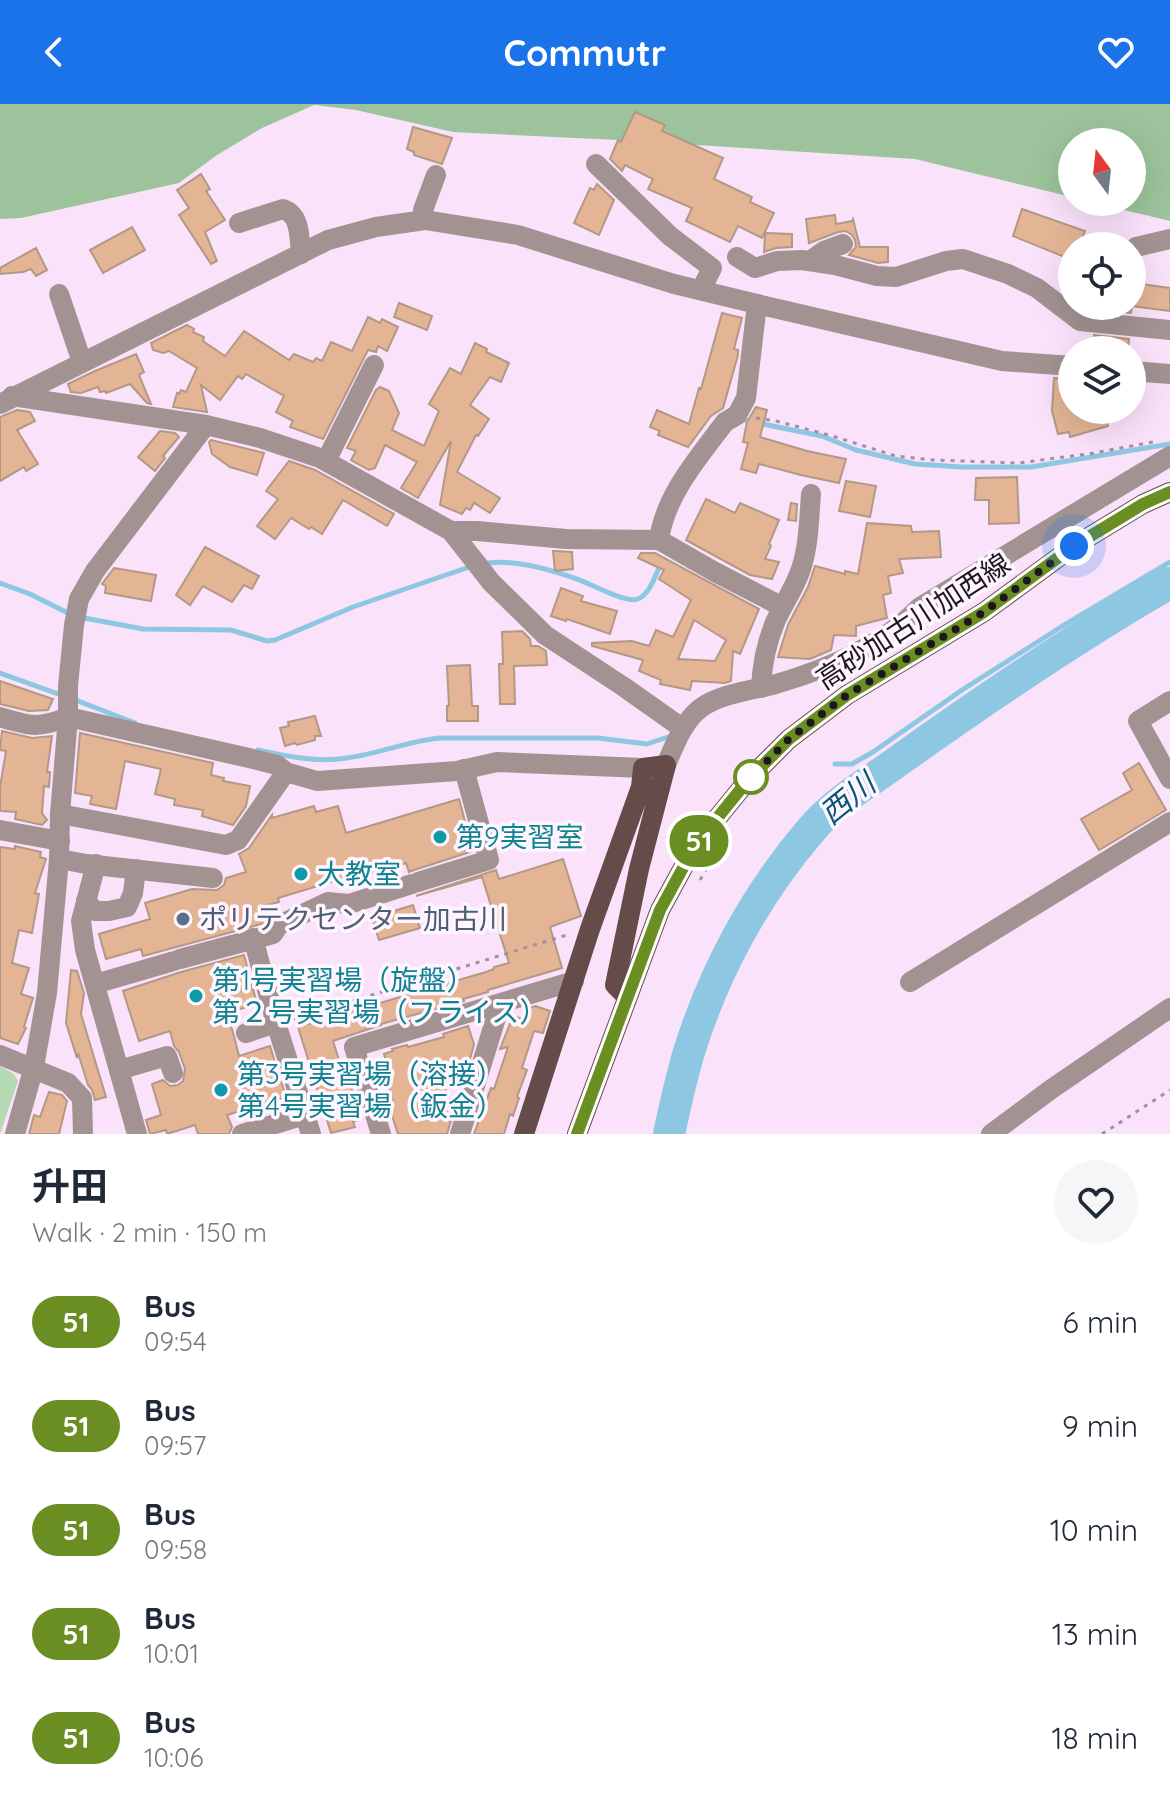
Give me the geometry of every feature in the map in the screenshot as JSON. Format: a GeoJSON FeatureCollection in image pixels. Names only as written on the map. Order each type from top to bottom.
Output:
{"type":"FeatureCollection","features":[{"type":"Feature","properties":{"kind":"main road","name":"高砂加古川加西線"},"geometry":{"type":"LineString","coordinates":[[577,1134],[660,910],[696,844],[749,779],[789,739],[847,695],[984,612],[1074,546],[1143,504],[1170,492]]}},
{"type":"Feature","properties":{"kind":"main road"},"geometry":{"type":"LineString","coordinates":[[524,1134],[590,929],[641,787],[643,768],[666,765],[639,869],[615,985],[627,997]]}},
{"type":"Feature","properties":{"kind":"street"},"geometry":{"type":"LineString","coordinates":[[596,164],[670,236],[712,268],[701,290]]}},
{"type":"Feature","properties":{"kind":"street"},"geometry":{"type":"LineString","coordinates":[[425,220],[423,210],[436,175]]}},
{"type":"Feature","properties":{"kind":"street"},"geometry":{"type":"LineString","coordinates":[[239,223],[283,209],[290,212],[299,229],[301,254]]}},
{"type":"Feature","properties":{"kind":"street"},"geometry":{"type":"LineString","coordinates":[[4,399],[328,240],[376,227],[425,220],[518,235],[674,284],[1002,361],[1058,365]]}},
{"type":"Feature","properties":{"kind":"street"},"geometry":{"type":"LineString","coordinates":[[1146,245],[1170,239]]}},
{"type":"Feature","properties":{"kind":"street"},"geometry":{"type":"LineString","coordinates":[[810,261],[824,251],[843,244]]}},
{"type":"Feature","properties":{"kind":"street"},"geometry":{"type":"LineString","coordinates":[[737,257],[755,268],[777,261],[810,261],[877,276],[896,277],[946,261],[963,259],[1008,274],[1037,288],[1080,321],[1170,330]]}},
{"type":"Feature","properties":{"kind":"street"},"geometry":{"type":"LineString","coordinates":[[59,294],[82,362]]}},
{"type":"Feature","properties":{"kind":"street"},"geometry":{"type":"LineString","coordinates":[[659,540],[661,527],[676,492],[725,422],[737,415],[746,398],[757,304]]}},
{"type":"Feature","properties":{"kind":"street"},"geometry":{"type":"LineString","coordinates":[[326,461],[374,365]]}},
{"type":"Feature","properties":{"kind":"street"},"geometry":{"type":"LineString","coordinates":[[1146,372],[1170,374]]}},
{"type":"Feature","properties":{"kind":"street"},"geometry":{"type":"LineString","coordinates":[[4,399],[206,425],[260,438],[326,461],[451,531],[486,577],[545,635],[682,728]]}},
{"type":"Feature","properties":{"kind":"street"},"geometry":{"type":"LineString","coordinates":[[15,1134],[34,1067],[48,983],[60,850],[68,686],[79,599],[95,571],[206,425]]}},
{"type":"Feature","properties":{"kind":"street"},"geometry":{"type":"LineString","coordinates":[[666,765],[682,728],[703,706],[793,679],[833,664],[873,643],[901,626],[920,607],[1165,448]]}},
{"type":"Feature","properties":{"kind":"street"},"geometry":{"type":"LineString","coordinates":[[761,688],[763,657],[801,568],[811,494]]}},
{"type":"Feature","properties":{"kind":"street"},"geometry":{"type":"LineString","coordinates":[[451,531],[566,539],[659,540],[773,602]]}},
{"type":"Feature","properties":{"kind":"street"},"geometry":{"type":"LineString","coordinates":[[1170,701],[1138,721],[1170,779]]}},
{"type":"Feature","properties":{"kind":"street"},"geometry":{"type":"LineString","coordinates":[[0,717],[32,726],[68,717],[277,765],[286,772],[317,781],[464,769],[497,762],[643,768]]}},
{"type":"Feature","properties":{"kind":"street"},"geometry":{"type":"LineString","coordinates":[[95,984],[273,934],[279,925],[328,902],[349,904],[489,860],[464,769]]}},
{"type":"Feature","properties":{"kind":"street"},"geometry":{"type":"LineString","coordinates":[[60,814],[226,845],[238,840],[286,772]]}},
{"type":"Feature","properties":{"kind":"street"},"geometry":{"type":"LineString","coordinates":[[910,982],[1170,822]]}},
{"type":"Feature","properties":{"kind":"street"},"geometry":{"type":"LineString","coordinates":[[0,830],[60,850],[86,864],[213,878]]}},
{"type":"Feature","properties":{"kind":"street"},"geometry":{"type":"LineString","coordinates":[[96,864],[81,921],[85,950],[137,1134]]}},
{"type":"Feature","properties":{"kind":"street"},"geometry":{"type":"LineString","coordinates":[[86,901],[95,911],[127,907],[133,893],[136,869]]}},
{"type":"Feature","properties":{"kind":"street"},"geometry":{"type":"LineString","coordinates":[[242,1134],[271,1118],[308,1124],[283,1022],[253,938]]}},
{"type":"Feature","properties":{"kind":"street"},"geometry":{"type":"LineString","coordinates":[[381,1134],[354,1047],[574,981]]}},
{"type":"Feature","properties":{"kind":"street"},"geometry":{"type":"LineString","coordinates":[[460,1134],[500,1005]]}},
{"type":"Feature","properties":{"kind":"street"},"geometry":{"type":"LineString","coordinates":[[991,1134],[1170,1008]]}},
{"type":"Feature","properties":{"kind":"street"},"geometry":{"type":"LineString","coordinates":[[246,1032],[283,1022]]}},
{"type":"Feature","properties":{"kind":"street"},"geometry":{"type":"LineString","coordinates":[[0,1055],[68,1083],[82,1098],[83,1134]]}},
{"type":"Feature","properties":{"kind":"street"},"geometry":{"type":"LineString","coordinates":[[119,1070],[167,1056],[173,1073]]}},
{"type":"Feature","properties":{"kind":"path"},"geometry":{"type":"LineString","coordinates":[[737,415],[776,421],[896,456],[933,460],[1018,463],[1165,448]]}},
{"type":"Feature","properties":{"kind":"path"},"geometry":{"type":"LineString","coordinates":[[699,881],[723,842]]}},
{"type":"Feature","properties":{"kind":"path"},"geometry":{"type":"LineString","coordinates":[[283,1022],[577,932]]}},
{"type":"Feature","properties":{"kind":"path"},"geometry":{"type":"LineString","coordinates":[[1102,1134],[1170,1090]]}},
{"type":"Feature","properties":{"kind":"green space"},"geometry":{"type":"Polygon","coordinates":[[[0,104],[1170,104],[1170,221],[1146,215],[1146,128],[1058,128],[1058,194],[915,159],[453,132],[356,110],[314,105],[262,128],[179,183],[21,218],[0,219],[0,104]]]}},
{"type":"Feature","properties":{"kind":"green space"},"geometry":{"type":"Polygon","coordinates":[[[0,1066],[14,1074],[18,1081],[0,1134],[0,1066]]]}},
{"type":"Feature","properties":{"kind":"building"},"geometry":{"type":"Polygon","coordinates":[[[635,112],[665,125],[662,131],[723,158],[714,179],[752,197],[750,202],[774,213],[762,238],[738,226],[730,242],[686,221],[692,208],[648,189],[653,179],[625,165],[622,171],[610,159],[635,112]]]}},
{"type":"Feature","properties":{"kind":"building"},"geometry":{"type":"Polygon","coordinates":[[[413,127],[452,138],[442,164],[414,155],[407,149],[413,127]]]}},
{"type":"Feature","properties":{"kind":"building"},"geometry":{"type":"Polygon","coordinates":[[[201,174],[210,189],[206,191],[225,220],[205,232],[217,261],[211,264],[179,215],[189,208],[177,190],[201,174]]]}},
{"type":"Feature","properties":{"kind":"building"},"geometry":{"type":"Polygon","coordinates":[[[597,184],[614,200],[599,235],[574,223],[590,188],[594,190],[597,184]]]}},
{"type":"Feature","properties":{"kind":"building"},"geometry":{"type":"Polygon","coordinates":[[[1022,209],[1085,231],[1058,232],[1058,254],[1013,236],[1022,209]]]}},
{"type":"Feature","properties":{"kind":"building"},"geometry":{"type":"Polygon","coordinates":[[[835,215],[836,224],[853,219],[860,247],[888,247],[888,262],[878,263],[849,255],[856,247],[852,235],[846,231],[809,243],[806,219],[835,215]]]}},
{"type":"Feature","properties":{"kind":"building"},"geometry":{"type":"Polygon","coordinates":[[[132,227],[145,250],[103,273],[90,250],[132,227]]]}},
{"type":"Feature","properties":{"kind":"building"},"geometry":{"type":"Polygon","coordinates":[[[765,233],[792,234],[792,247],[764,252],[765,233]]]}},
{"type":"Feature","properties":{"kind":"building"},"geometry":{"type":"Polygon","coordinates":[[[36,248],[47,270],[36,276],[31,269],[0,274],[0,268],[36,248]]]}},
{"type":"Feature","properties":{"kind":"building"},"geometry":{"type":"Polygon","coordinates":[[[1146,285],[1170,288],[1170,311],[1146,308],[1146,285]]]}},
{"type":"Feature","properties":{"kind":"building"},"geometry":{"type":"Polygon","coordinates":[[[399,303],[432,316],[427,330],[394,317],[399,303]]]}},
{"type":"Feature","properties":{"kind":"building"},"geometry":{"type":"Polygon","coordinates":[[[722,313],[742,318],[734,349],[738,350],[738,355],[723,408],[711,416],[688,447],[658,435],[660,431],[650,427],[657,410],[689,424],[722,313]]]}},
{"type":"Feature","properties":{"kind":"building"},"geometry":{"type":"Polygon","coordinates":[[[368,317],[380,323],[382,319],[398,327],[387,351],[378,346],[376,352],[368,350],[323,439],[290,427],[293,421],[276,412],[284,396],[246,374],[242,379],[238,376],[220,400],[201,385],[207,412],[173,407],[177,393],[181,390],[186,392],[197,368],[169,351],[153,350],[151,343],[187,325],[225,356],[244,331],[289,360],[294,354],[313,362],[316,358],[322,361],[331,342],[352,351],[368,317]]]}},
{"type":"Feature","properties":{"kind":"building"},"geometry":{"type":"Polygon","coordinates":[[[475,343],[509,363],[501,382],[490,377],[470,405],[489,419],[476,435],[457,472],[500,498],[490,513],[474,503],[470,510],[466,508],[462,514],[440,505],[451,441],[418,498],[401,488],[417,462],[385,445],[375,468],[369,470],[351,460],[356,451],[347,448],[380,387],[389,391],[399,413],[392,430],[424,446],[439,411],[429,404],[450,368],[461,374],[475,343]]]}},
{"type":"Feature","properties":{"kind":"building"},"geometry":{"type":"Polygon","coordinates":[[[136,354],[144,372],[139,375],[151,404],[130,384],[106,393],[100,392],[98,387],[81,393],[71,392],[68,384],[136,354]]]}},
{"type":"Feature","properties":{"kind":"building"},"geometry":{"type":"Polygon","coordinates":[[[1054,378],[1058,378],[1058,424],[1108,426],[1070,437],[1069,432],[1058,434],[1052,411],[1054,378]]]}},
{"type":"Feature","properties":{"kind":"building"},"geometry":{"type":"Polygon","coordinates":[[[756,407],[767,410],[760,437],[846,459],[839,483],[759,464],[756,473],[741,469],[748,443],[743,442],[747,422],[756,407]]]}},
{"type":"Feature","properties":{"kind":"building"},"geometry":{"type":"Polygon","coordinates":[[[17,410],[30,412],[35,421],[17,430],[38,464],[26,471],[24,467],[0,481],[0,417],[17,410]]]}},
{"type":"Feature","properties":{"kind":"building"},"geometry":{"type":"Polygon","coordinates":[[[160,431],[175,433],[179,437],[155,471],[138,457],[160,431]]]}},
{"type":"Feature","properties":{"kind":"building"},"geometry":{"type":"Polygon","coordinates":[[[211,440],[264,453],[257,475],[230,467],[212,454],[211,440]]]}},
{"type":"Feature","properties":{"kind":"building"},"geometry":{"type":"Polygon","coordinates":[[[289,461],[315,470],[394,514],[387,526],[343,500],[322,534],[291,518],[275,539],[257,526],[278,499],[266,491],[289,461]]]}},
{"type":"Feature","properties":{"kind":"building"},"geometry":{"type":"Polygon","coordinates":[[[1017,477],[1019,523],[989,524],[989,500],[975,500],[976,478],[1017,477]]]}},
{"type":"Feature","properties":{"kind":"building"},"geometry":{"type":"Polygon","coordinates":[[[846,481],[876,486],[870,517],[839,511],[846,481]]]}},
{"type":"Feature","properties":{"kind":"building"},"geometry":{"type":"Polygon","coordinates":[[[706,499],[735,513],[740,503],[779,520],[765,559],[779,562],[772,579],[750,575],[686,540],[706,499]]]}},
{"type":"Feature","properties":{"kind":"building"},"geometry":{"type":"Polygon","coordinates":[[[791,503],[797,504],[796,521],[788,520],[791,503]]]}},
{"type":"Feature","properties":{"kind":"building"},"geometry":{"type":"Polygon","coordinates":[[[867,523],[911,526],[912,532],[939,531],[941,557],[899,559],[903,573],[888,576],[891,593],[883,595],[887,618],[856,626],[856,636],[834,635],[831,650],[810,659],[778,657],[788,625],[815,566],[858,574],[867,523]]]}},
{"type":"Feature","properties":{"kind":"building"},"geometry":{"type":"Polygon","coordinates":[[[205,547],[259,576],[252,589],[244,585],[232,602],[203,586],[190,605],[176,595],[205,547]]]}},
{"type":"Feature","properties":{"kind":"building"},"geometry":{"type":"Polygon","coordinates":[[[553,551],[572,552],[573,569],[555,571],[553,551]]]}},
{"type":"Feature","properties":{"kind":"building"},"geometry":{"type":"Polygon","coordinates":[[[641,553],[655,553],[759,609],[740,654],[733,651],[731,681],[692,681],[690,690],[660,684],[661,680],[639,671],[643,660],[592,646],[592,643],[632,641],[649,646],[656,630],[673,637],[691,600],[659,579],[664,570],[638,558],[641,553]],[[694,620],[678,659],[715,661],[726,640],[694,620]]]}},
{"type":"Feature","properties":{"kind":"building"},"geometry":{"type":"Polygon","coordinates":[[[114,568],[156,575],[151,601],[105,593],[106,586],[102,584],[114,568]]]}},
{"type":"Feature","properties":{"kind":"building"},"geometry":{"type":"Polygon","coordinates":[[[561,588],[583,596],[581,601],[617,611],[610,634],[551,616],[561,588]]]}},
{"type":"Feature","properties":{"kind":"building"},"geometry":{"type":"Polygon","coordinates":[[[522,631],[530,639],[531,646],[546,651],[547,665],[514,666],[515,704],[500,704],[502,632],[522,631]]]}},
{"type":"Feature","properties":{"kind":"building"},"geometry":{"type":"Polygon","coordinates":[[[470,665],[472,706],[478,706],[478,721],[447,721],[447,666],[470,665]]]}},
{"type":"Feature","properties":{"kind":"building"},"geometry":{"type":"Polygon","coordinates":[[[0,681],[53,699],[48,710],[29,711],[0,704],[0,681]]]}},
{"type":"Feature","properties":{"kind":"building"},"geometry":{"type":"Polygon","coordinates":[[[315,716],[321,736],[285,746],[280,728],[289,726],[288,722],[315,716]]]}},
{"type":"Feature","properties":{"kind":"building"},"geometry":{"type":"Polygon","coordinates":[[[2,731],[32,738],[52,736],[47,772],[50,772],[49,787],[44,786],[42,813],[47,820],[42,825],[15,819],[16,812],[0,811],[6,751],[0,750],[2,731]]]}},
{"type":"Feature","properties":{"kind":"building"},"geometry":{"type":"Polygon","coordinates":[[[80,733],[213,763],[211,775],[224,778],[223,781],[250,786],[246,806],[233,825],[202,816],[203,810],[174,805],[175,799],[155,794],[161,769],[125,761],[116,809],[90,804],[92,796],[75,793],[80,733]]]}},
{"type":"Feature","properties":{"kind":"building"},"geometry":{"type":"Polygon","coordinates":[[[1139,763],[1166,810],[1099,850],[1081,819],[1132,790],[1123,773],[1139,763]]]}},
{"type":"Feature","properties":{"kind":"building"},"geometry":{"type":"Polygon","coordinates":[[[459,799],[473,851],[409,872],[406,863],[341,882],[341,879],[278,898],[279,902],[263,906],[267,919],[265,923],[143,956],[141,949],[106,959],[99,934],[150,919],[145,903],[192,889],[217,890],[224,885],[226,878],[246,872],[239,854],[249,848],[272,815],[272,818],[314,806],[316,812],[338,806],[346,833],[459,799]]]}},
{"type":"Feature","properties":{"kind":"building"},"geometry":{"type":"Polygon","coordinates":[[[15,846],[41,852],[40,857],[46,859],[35,893],[39,894],[32,933],[19,930],[12,963],[29,968],[21,994],[33,998],[26,1028],[18,1044],[0,1038],[0,847],[15,849],[15,846]]]}},
{"type":"Feature","properties":{"kind":"building"},"geometry":{"type":"Polygon","coordinates":[[[563,859],[581,916],[550,927],[562,968],[333,1041],[344,1076],[348,1075],[360,1120],[353,1122],[355,1127],[331,1133],[298,1027],[509,963],[482,877],[416,896],[496,870],[499,879],[563,859]]]}},
{"type":"Feature","properties":{"kind":"building"},"geometry":{"type":"Polygon","coordinates":[[[413,905],[420,928],[379,940],[372,918],[413,905]]]}},
{"type":"Feature","properties":{"kind":"building"},"geometry":{"type":"Polygon","coordinates":[[[244,955],[257,1004],[227,1013],[239,1056],[270,1046],[286,1097],[227,1115],[232,1127],[229,1134],[198,1134],[195,1125],[167,1134],[166,1130],[150,1134],[146,1120],[161,1115],[152,1084],[163,1080],[170,1086],[178,1085],[183,1081],[185,1069],[170,1031],[139,1041],[123,991],[244,955]]]}},
{"type":"Feature","properties":{"kind":"building"},"geometry":{"type":"Polygon","coordinates":[[[71,970],[77,971],[84,993],[81,1014],[106,1097],[95,1100],[66,1023],[71,970]]]}},
{"type":"Feature","properties":{"kind":"building"},"geometry":{"type":"Polygon","coordinates":[[[535,1006],[550,1011],[543,1033],[534,1031],[522,1068],[527,1070],[513,1116],[510,1114],[504,1134],[474,1134],[508,1047],[500,1049],[513,1016],[523,1019],[526,1009],[535,1006]]]}},
{"type":"Feature","properties":{"kind":"building"},"geometry":{"type":"Polygon","coordinates":[[[468,1026],[474,1044],[470,1059],[456,1064],[460,1077],[443,1083],[454,1111],[447,1134],[398,1134],[389,1106],[394,1104],[382,1066],[387,1065],[384,1054],[392,1049],[444,1037],[443,1034],[468,1026]]]}},
{"type":"Feature","properties":{"kind":"building"},"geometry":{"type":"Polygon","coordinates":[[[49,1092],[62,1095],[67,1101],[59,1134],[29,1134],[34,1115],[40,1117],[49,1092]]]}},
{"type":"Feature","properties":{"kind":"waterway"},"geometry":{"type":"LineString","coordinates":[[739,422],[743,420],[822,436],[856,450],[915,464],[962,467],[1031,467],[1170,444]]}},
{"type":"Feature","properties":{"kind":"waterway"},"geometry":{"type":"LineString","coordinates":[[482,564],[504,562],[541,568],[632,600],[646,593],[661,563]]}},
{"type":"Feature","properties":{"kind":"waterway"},"geometry":{"type":"LineString","coordinates":[[835,764],[852,764],[873,752],[962,690],[1170,562]]}},
{"type":"Feature","properties":{"kind":"waterway"},"geometry":{"type":"LineString","coordinates":[[79,617],[143,629],[231,630],[267,641],[275,640],[353,607],[472,566]]}},
{"type":"Feature","properties":{"kind":"waterway"},"geometry":{"type":"LineString","coordinates":[[0,583],[70,614]]}},
{"type":"Feature","properties":{"kind":"waterway","name":"西川"},"geometry":{"type":"LineString","coordinates":[[669,1134],[689,1052],[724,963],[772,880],[821,819],[842,800],[967,713],[1067,646],[1170,583]]}},
{"type":"Feature","properties":{"kind":"waterway"},"geometry":{"type":"LineString","coordinates":[[0,673],[64,696]]}},
{"type":"Feature","properties":{"kind":"waterway"},"geometry":{"type":"LineString","coordinates":[[73,699],[135,723]]}},
{"type":"Feature","properties":{"kind":"waterway"},"geometry":{"type":"LineString","coordinates":[[258,750],[324,760],[359,756],[440,738],[598,738],[647,744],[668,737]]}},
{"type":"Feature","properties":{"kind":"bus line","name":"51"},"geometry":{"type":"LineString","coordinates":[[577,1134],[660,910],[696,844],[749,779],[789,739],[847,695],[984,612],[1074,546],[1143,504],[1170,492]]}},
{"type":"Feature","properties":{"kind":"place","name":"第9実習室"},"geometry":{"type":"Point","coordinates":[440,837]}},
{"type":"Feature","properties":{"kind":"place","name":"大教室"},"geometry":{"type":"Point","coordinates":[301,874]}},
{"type":"Feature","properties":{"kind":"place","name":"ポリテクセンター加古川"},"geometry":{"type":"Point","coordinates":[183,919]}},
{"type":"Feature","properties":{"kind":"place","name":"第1号実習場（旋盤） 第２号実習場（フライス）"},"geometry":{"type":"Point","coordinates":[196,996]}},
{"type":"Feature","properties":{"kind":"place","name":"第3号実習場（溶接） 第4号実習場（鈑金）"},"geometry":{"type":"Point","coordinates":[221,1090]}},
{"type":"Feature","properties":{"kind":"route"},"geometry":{"type":"LineString","coordinates":[[751,777],[749,779],[789,739],[847,695],[984,612],[1074,546]]}}]}
